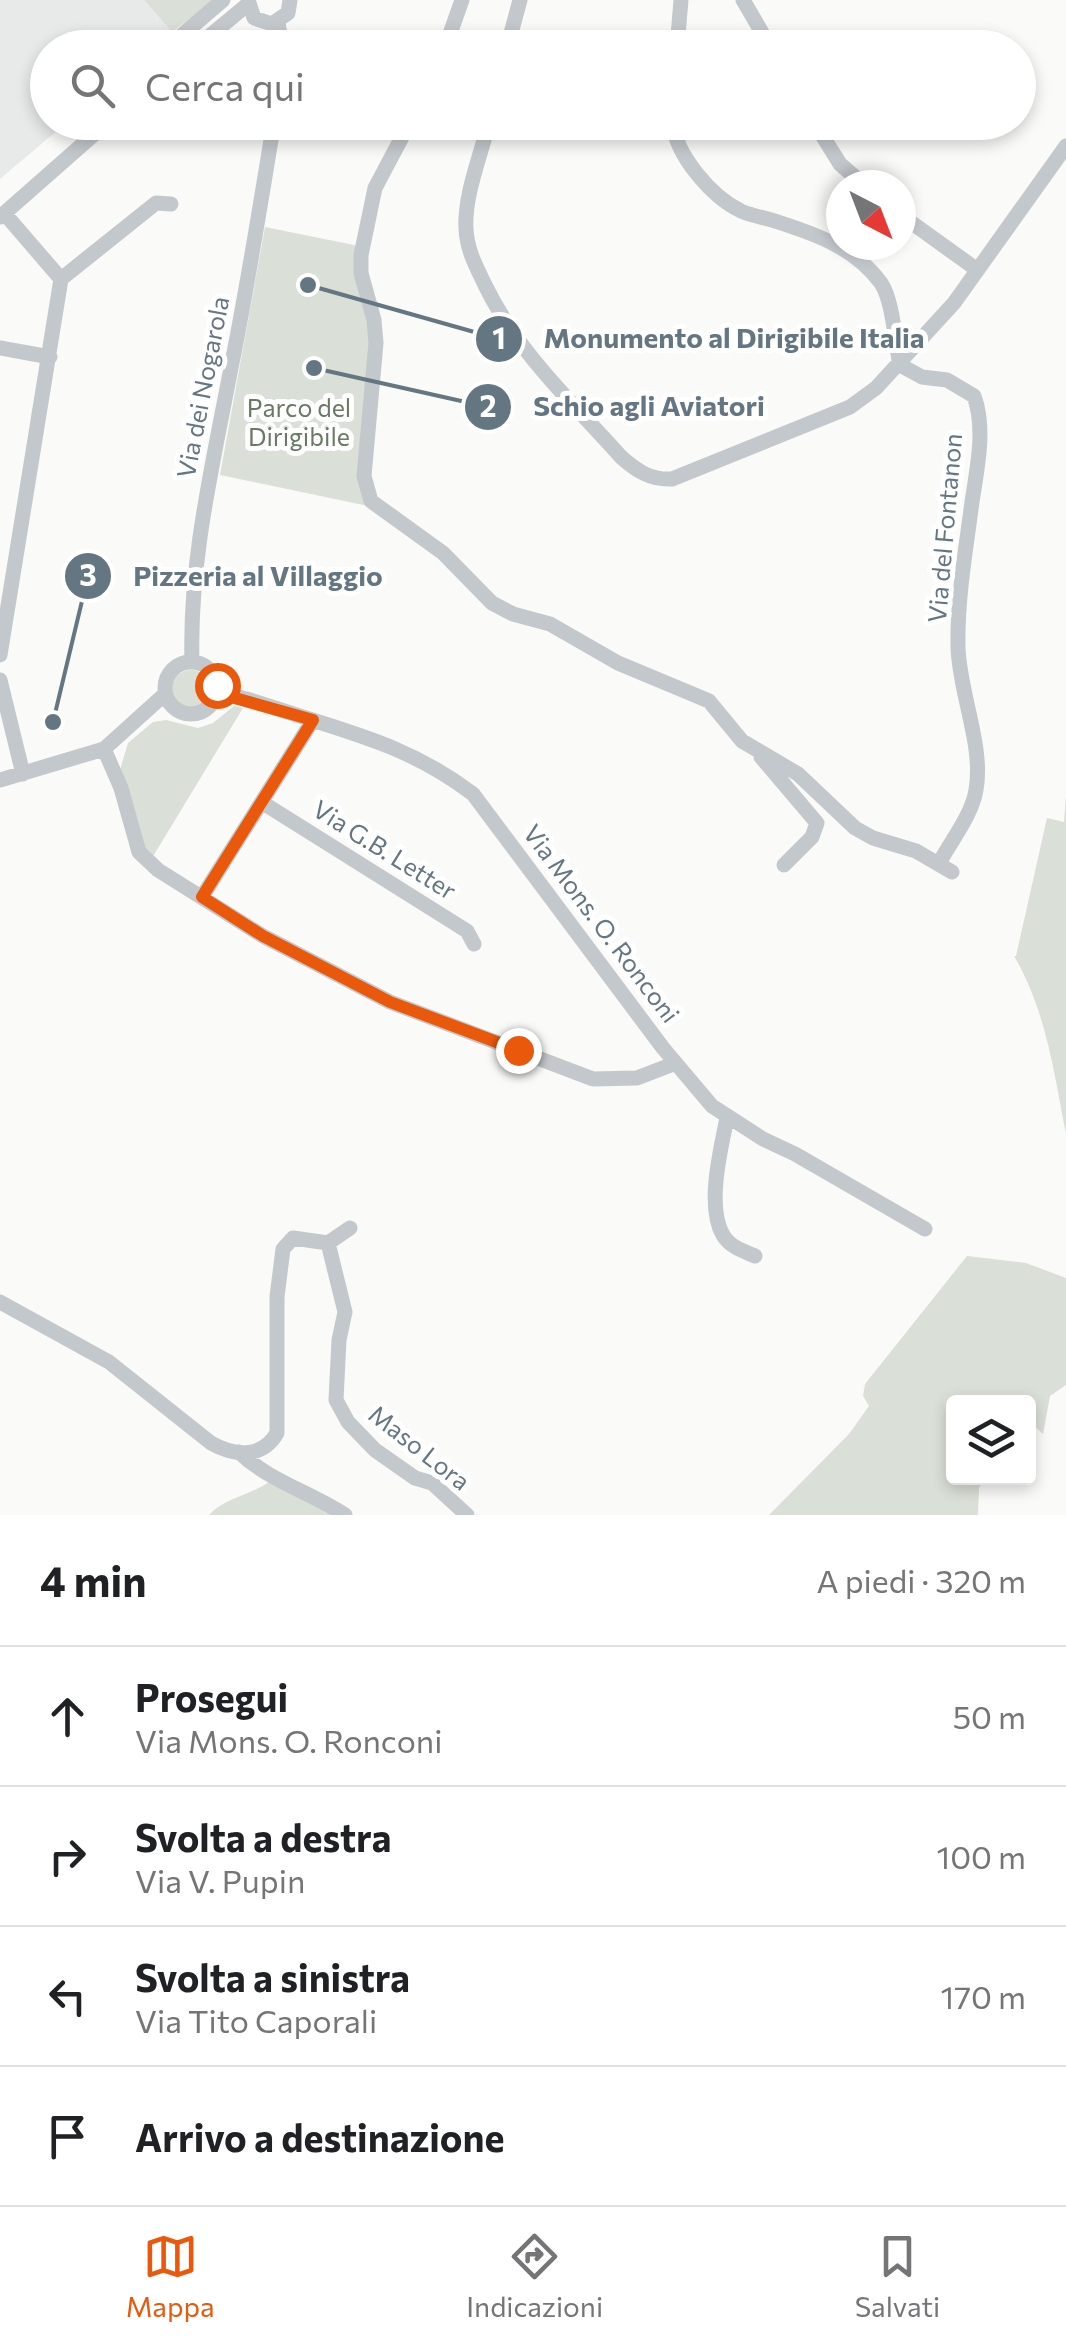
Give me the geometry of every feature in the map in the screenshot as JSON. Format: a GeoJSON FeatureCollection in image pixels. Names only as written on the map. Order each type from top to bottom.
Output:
{"type":"FeatureCollection","features":[{"type":"Feature","properties":{"kind":"street"},"geometry":{"type":"LineString","coordinates":[[188,30],[223,0]]}},
{"type":"Feature","properties":{"kind":"street"},"geometry":{"type":"LineString","coordinates":[[219,30],[230,22],[258,14],[288,12],[290,0]]}},
{"type":"Feature","properties":{"kind":"street"},"geometry":{"type":"LineString","coordinates":[[451,30],[462,0]]}},
{"type":"Feature","properties":{"kind":"street"},"geometry":{"type":"LineString","coordinates":[[512,30],[520,0]]}},
{"type":"Feature","properties":{"kind":"street"},"geometry":{"type":"LineString","coordinates":[[678,30],[681,0]]}},
{"type":"Feature","properties":{"kind":"street"},"geometry":{"type":"LineString","coordinates":[[743,0],[760,30]]}},
{"type":"Feature","properties":{"kind":"street"},"geometry":{"type":"LineString","coordinates":[[62,279],[2,215],[87,140]]}},
{"type":"Feature","properties":{"kind":"street","name":"Via dei Nogarola"},"geometry":{"type":"LineString","coordinates":[[192,662],[200,526],[271,140]]}},
{"type":"Feature","properties":{"kind":"street"},"geometry":{"type":"LineString","coordinates":[[400,140],[375,188],[360,256],[376,343],[364,476],[371,501],[443,553],[492,604],[550,624],[618,663],[709,701],[817,824],[812,838],[784,865]]}},
{"type":"Feature","properties":{"kind":"street"},"geometry":{"type":"LineString","coordinates":[[485,140],[466,227],[470,254],[495,306],[530,358],[636,469],[658,480],[672,479],[850,406],[876,388],[954,302],[1066,146]]}},
{"type":"Feature","properties":{"kind":"street"},"geometry":{"type":"LineString","coordinates":[[676,140],[693,167],[740,211],[851,251],[884,288],[900,365]]}},
{"type":"Feature","properties":{"kind":"street"},"geometry":{"type":"LineString","coordinates":[[825,140],[847,170]]}},
{"type":"Feature","properties":{"kind":"street"},"geometry":{"type":"LineString","coordinates":[[0,654],[62,279],[156,203],[171,204]]}},
{"type":"Feature","properties":{"kind":"street"},"geometry":{"type":"LineString","coordinates":[[916,226],[976,269]]}},
{"type":"Feature","properties":{"kind":"street"},"geometry":{"type":"LineString","coordinates":[[0,348],[50,356]]}},
{"type":"Feature","properties":{"kind":"street","name":"Via del Fontanon"},"geometry":{"type":"LineString","coordinates":[[900,365],[922,377],[962,386],[974,396],[978,415],[978,456],[962,578],[958,645],[977,788],[972,806],[942,858]]}},
{"type":"Feature","properties":{"kind":"street"},"geometry":{"type":"LineString","coordinates":[[0,780],[104,749],[165,694],[170,671],[192,662],[212,672],[217,693],[208,708],[192,715],[174,710],[165,694]]}},
{"type":"Feature","properties":{"kind":"street"},"geometry":{"type":"LineString","coordinates":[[0,680],[23,774]]}},
{"type":"Feature","properties":{"kind":"street","name":"Via Mons. O. Ronconi"},"geometry":{"type":"LineString","coordinates":[[217,693],[402,750],[440,770],[473,794],[676,1064],[727,1118],[924,1230]]}},
{"type":"Feature","properties":{"kind":"street"},"geometry":{"type":"LineString","coordinates":[[202,897],[313,720]]}},
{"type":"Feature","properties":{"kind":"street"},"geometry":{"type":"LineString","coordinates":[[751,747],[798,774],[855,828],[873,838],[916,851],[952,872]]}},
{"type":"Feature","properties":{"kind":"street"},"geometry":{"type":"LineString","coordinates":[[104,749],[121,788],[139,852],[158,870],[263,936],[390,1002],[592,1079],[637,1078],[676,1064]]}},
{"type":"Feature","properties":{"kind":"street","name":"Via G.B. Letter"},"geometry":{"type":"LineString","coordinates":[[263,802],[467,931],[474,944]]}},
{"type":"Feature","properties":{"kind":"street"},"geometry":{"type":"LineString","coordinates":[[727,1118],[716,1192],[719,1224],[724,1238],[756,1256]]}},
{"type":"Feature","properties":{"kind":"street"},"geometry":{"type":"LineString","coordinates":[[0,1302],[108,1362],[211,1443],[229,1453],[258,1452],[271,1444],[277,1433],[275,1335],[282,1250],[293,1238],[328,1242],[350,1228]]}},
{"type":"Feature","properties":{"kind":"street","name":"Maso Lora"},"geometry":{"type":"LineString","coordinates":[[328,1242],[345,1312],[339,1340],[336,1400],[348,1422],[375,1450],[416,1478],[432,1483],[467,1515]]}},
{"type":"Feature","properties":{"kind":"street"},"geometry":{"type":"LineString","coordinates":[[238,1452],[260,1472],[345,1515]]}},
{"type":"Feature","properties":{"kind":"shaded area"},"geometry":{"type":"Polygon","coordinates":[[[0,0],[144,0],[170,30],[30,30],[30,140],[46,140],[0,179],[0,0]]]}},
{"type":"Feature","properties":{"kind":"green space"},"geometry":{"type":"Polygon","coordinates":[[[144,0],[215,0],[175,30],[170,30],[144,0]]]}},
{"type":"Feature","properties":{"kind":"green space","name":"Parco del Dirigibile"},"geometry":{"type":"Polygon","coordinates":[[[265,227],[359,246],[371,321],[368,506],[220,475],[265,227]]]}},
{"type":"Feature","properties":{"kind":"green space"},"geometry":{"type":"Polygon","coordinates":[[[191,670],[204,676],[210,689],[204,702],[191,708],[178,702],[172,689],[178,676],[191,670]]]}},
{"type":"Feature","properties":{"kind":"green space"},"geometry":{"type":"Polygon","coordinates":[[[234,706],[243,708],[152,858],[145,853],[120,770],[128,743],[153,722],[166,720],[198,728],[213,723],[234,706]]]}},
{"type":"Feature","properties":{"kind":"green space"},"geometry":{"type":"Polygon","coordinates":[[[1066,795],[1066,1134],[1041,1020],[1014,956],[1047,818],[1064,822],[1066,795]]]}},
{"type":"Feature","properties":{"kind":"green space"},"geometry":{"type":"Polygon","coordinates":[[[967,1256],[1026,1263],[1066,1278],[1066,1385],[1050,1396],[1043,1434],[1036,1428],[1036,1395],[946,1395],[946,1485],[980,1485],[978,1515],[769,1515],[849,1434],[869,1406],[863,1396],[865,1384],[967,1256]]]}},
{"type":"Feature","properties":{"kind":"green space"},"geometry":{"type":"Polygon","coordinates":[[[270,1481],[340,1515],[209,1515],[270,1481]]]}},
{"type":"Feature","properties":{"kind":"place","name":"Monumento al Dirigibile Italia"},"geometry":{"type":"Point","coordinates":[308,285]}},
{"type":"Feature","properties":{"kind":"place","name":"Schio agli Aviatori"},"geometry":{"type":"Point","coordinates":[314,368]}},
{"type":"Feature","properties":{"kind":"place","name":"Pizzeria al Villaggio"},"geometry":{"type":"Point","coordinates":[53,722]}},
{"type":"Feature","properties":{"kind":"route"},"geometry":{"type":"LineString","coordinates":[[217,685],[217,693],[313,720],[202,897],[263,936],[390,1002],[518,1050]]}}]}
